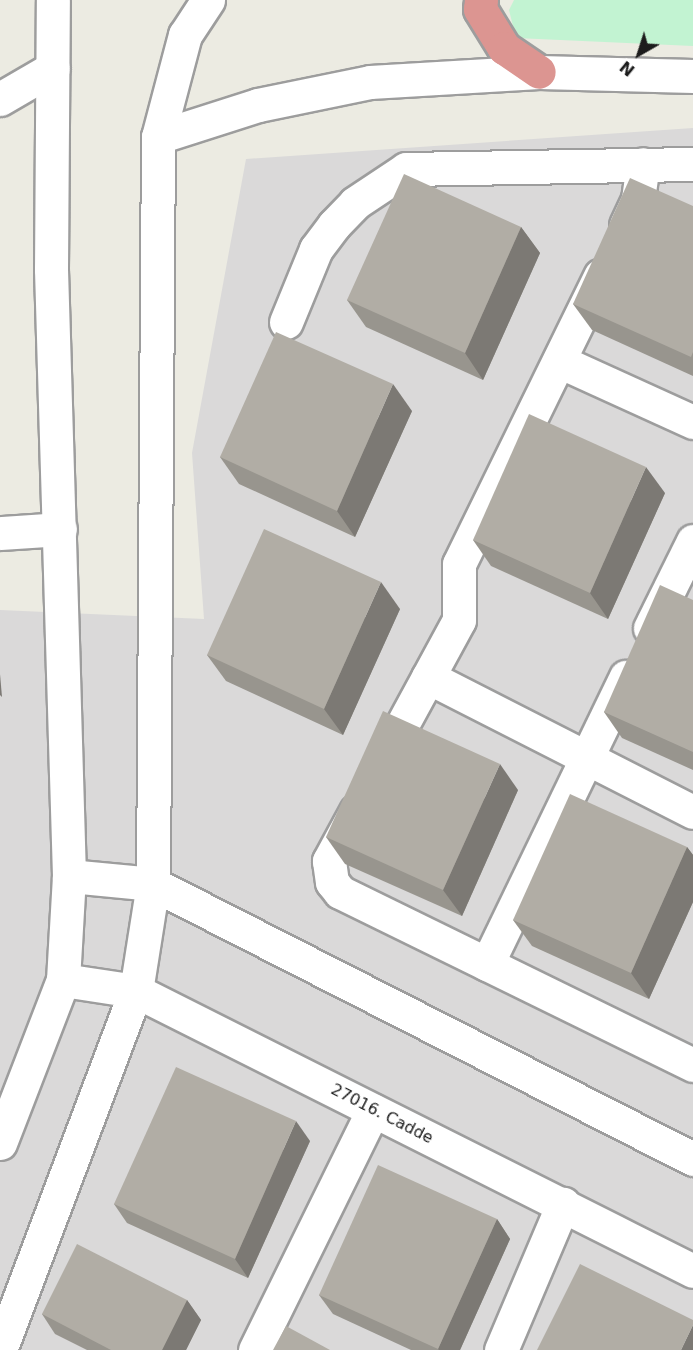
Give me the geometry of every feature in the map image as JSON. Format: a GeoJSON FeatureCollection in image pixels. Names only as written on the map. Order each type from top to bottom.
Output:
{"type":"FeatureCollection","features":[{"type":"Feature","properties":{"kind":"highway"},"geometry":{"type":"LineString","coordinates":[[481,0],[480,9],[504,48],[539,72]]}},
{"type":"Feature","properties":{"kind":"street"},"geometry":{"type":"LineString","coordinates":[[0,1143],[63,980],[69,876],[51,269],[53,0]]}},
{"type":"Feature","properties":{"kind":"street"},"geometry":{"type":"LineString","coordinates":[[0,1350],[136,991],[153,884],[158,136],[185,35],[208,0]]}},
{"type":"Feature","properties":{"kind":"street"},"geometry":{"type":"LineString","coordinates":[[0,99],[53,68]]}},
{"type":"Feature","properties":{"kind":"street"},"geometry":{"type":"LineString","coordinates":[[158,136],[258,105],[370,82],[539,72],[693,76]]}},
{"type":"Feature","properties":{"kind":"street"},"geometry":{"type":"LineString","coordinates":[[286,322],[316,249],[334,225],[355,203],[406,169],[693,164]]}},
{"type":"Feature","properties":{"kind":"street"},"geometry":{"type":"LineString","coordinates":[[643,165],[638,199],[459,564],[459,620],[333,853],[329,871],[340,892],[487,964],[689,1055]]}},
{"type":"Feature","properties":{"kind":"street"},"geometry":{"type":"LineString","coordinates":[[559,361],[693,422]]}},
{"type":"Feature","properties":{"kind":"street"},"geometry":{"type":"LineString","coordinates":[[0,533],[60,529]]}},
{"type":"Feature","properties":{"kind":"street"},"geometry":{"type":"LineString","coordinates":[[487,964],[587,758],[685,579],[693,541]]}},
{"type":"Feature","properties":{"kind":"street"},"geometry":{"type":"LineString","coordinates":[[428,677],[693,812]]}},
{"type":"Feature","properties":{"kind":"street"},"geometry":{"type":"LineString","coordinates":[[69,876],[153,884],[693,1159]]}},
{"type":"Feature","properties":{"kind":"street","name":"27016. Cadde"},"geometry":{"type":"LineString","coordinates":[[63,980],[136,991],[693,1271]]}},
{"type":"Feature","properties":{"kind":"street"},"geometry":{"type":"LineString","coordinates":[[255,1350],[373,1110]]}},
{"type":"Feature","properties":{"kind":"street"},"geometry":{"type":"LineString","coordinates":[[501,1350],[563,1204]]}},
{"type":"Feature","properties":{"kind":"shaded area"},"geometry":{"type":"Polygon","coordinates":[[[693,128],[693,1350],[0,1350],[0,610],[204,619],[192,453],[246,159],[693,128]]]}},
{"type":"Feature","properties":{"kind":"green space"},"geometry":{"type":"Polygon","coordinates":[[[514,0],[693,0],[693,46],[516,38],[509,10],[514,0]]]}},
{"type":"Feature","properties":{"kind":"building"},"geometry":{"type":"Polygon","coordinates":[[[404,174],[521,227],[465,353],[347,300],[404,174]]]}},
{"type":"Feature","properties":{"kind":"building"},"geometry":{"type":"Polygon","coordinates":[[[630,178],[693,206],[693,352],[691,357],[573,304],[630,178]]]}},
{"type":"Feature","properties":{"kind":"building"},"geometry":{"type":"Polygon","coordinates":[[[276,332],[393,384],[337,511],[220,457],[276,332]]]}},
{"type":"Feature","properties":{"kind":"building"},"geometry":{"type":"Polygon","coordinates":[[[529,414],[646,467],[590,593],[473,540],[529,414]]]}},
{"type":"Feature","properties":{"kind":"building"},"geometry":{"type":"Polygon","coordinates":[[[264,529],[381,582],[324,709],[207,655],[264,529]]]}},
{"type":"Feature","properties":{"kind":"building"},"geometry":{"type":"Polygon","coordinates":[[[660,585],[693,600],[693,752],[604,712],[660,585]]]}},
{"type":"Feature","properties":{"kind":"building"},"geometry":{"type":"Polygon","coordinates":[[[383,711],[500,764],[443,890],[326,837],[383,711]]]}},
{"type":"Feature","properties":{"kind":"building"},"geometry":{"type":"Polygon","coordinates":[[[570,794],[687,847],[631,973],[513,920],[570,794]]]}},
{"type":"Feature","properties":{"kind":"building"},"geometry":{"type":"Polygon","coordinates":[[[176,1067],[296,1121],[235,1259],[114,1204],[176,1067]]]}},
{"type":"Feature","properties":{"kind":"building"},"geometry":{"type":"Polygon","coordinates":[[[378,1165],[497,1219],[438,1349],[319,1295],[378,1165]]]}},
{"type":"Feature","properties":{"kind":"building"},"geometry":{"type":"Polygon","coordinates":[[[77,1244],[187,1300],[162,1350],[111,1350],[42,1314],[77,1244]]]}},
{"type":"Feature","properties":{"kind":"building"},"geometry":{"type":"Polygon","coordinates":[[[580,1264],[693,1320],[693,1325],[681,1350],[537,1350],[580,1264]]]}},
{"type":"Feature","properties":{"kind":"building"},"geometry":{"type":"Polygon","coordinates":[[[286,1326],[330,1350],[273,1350],[286,1326]]]}}]}
